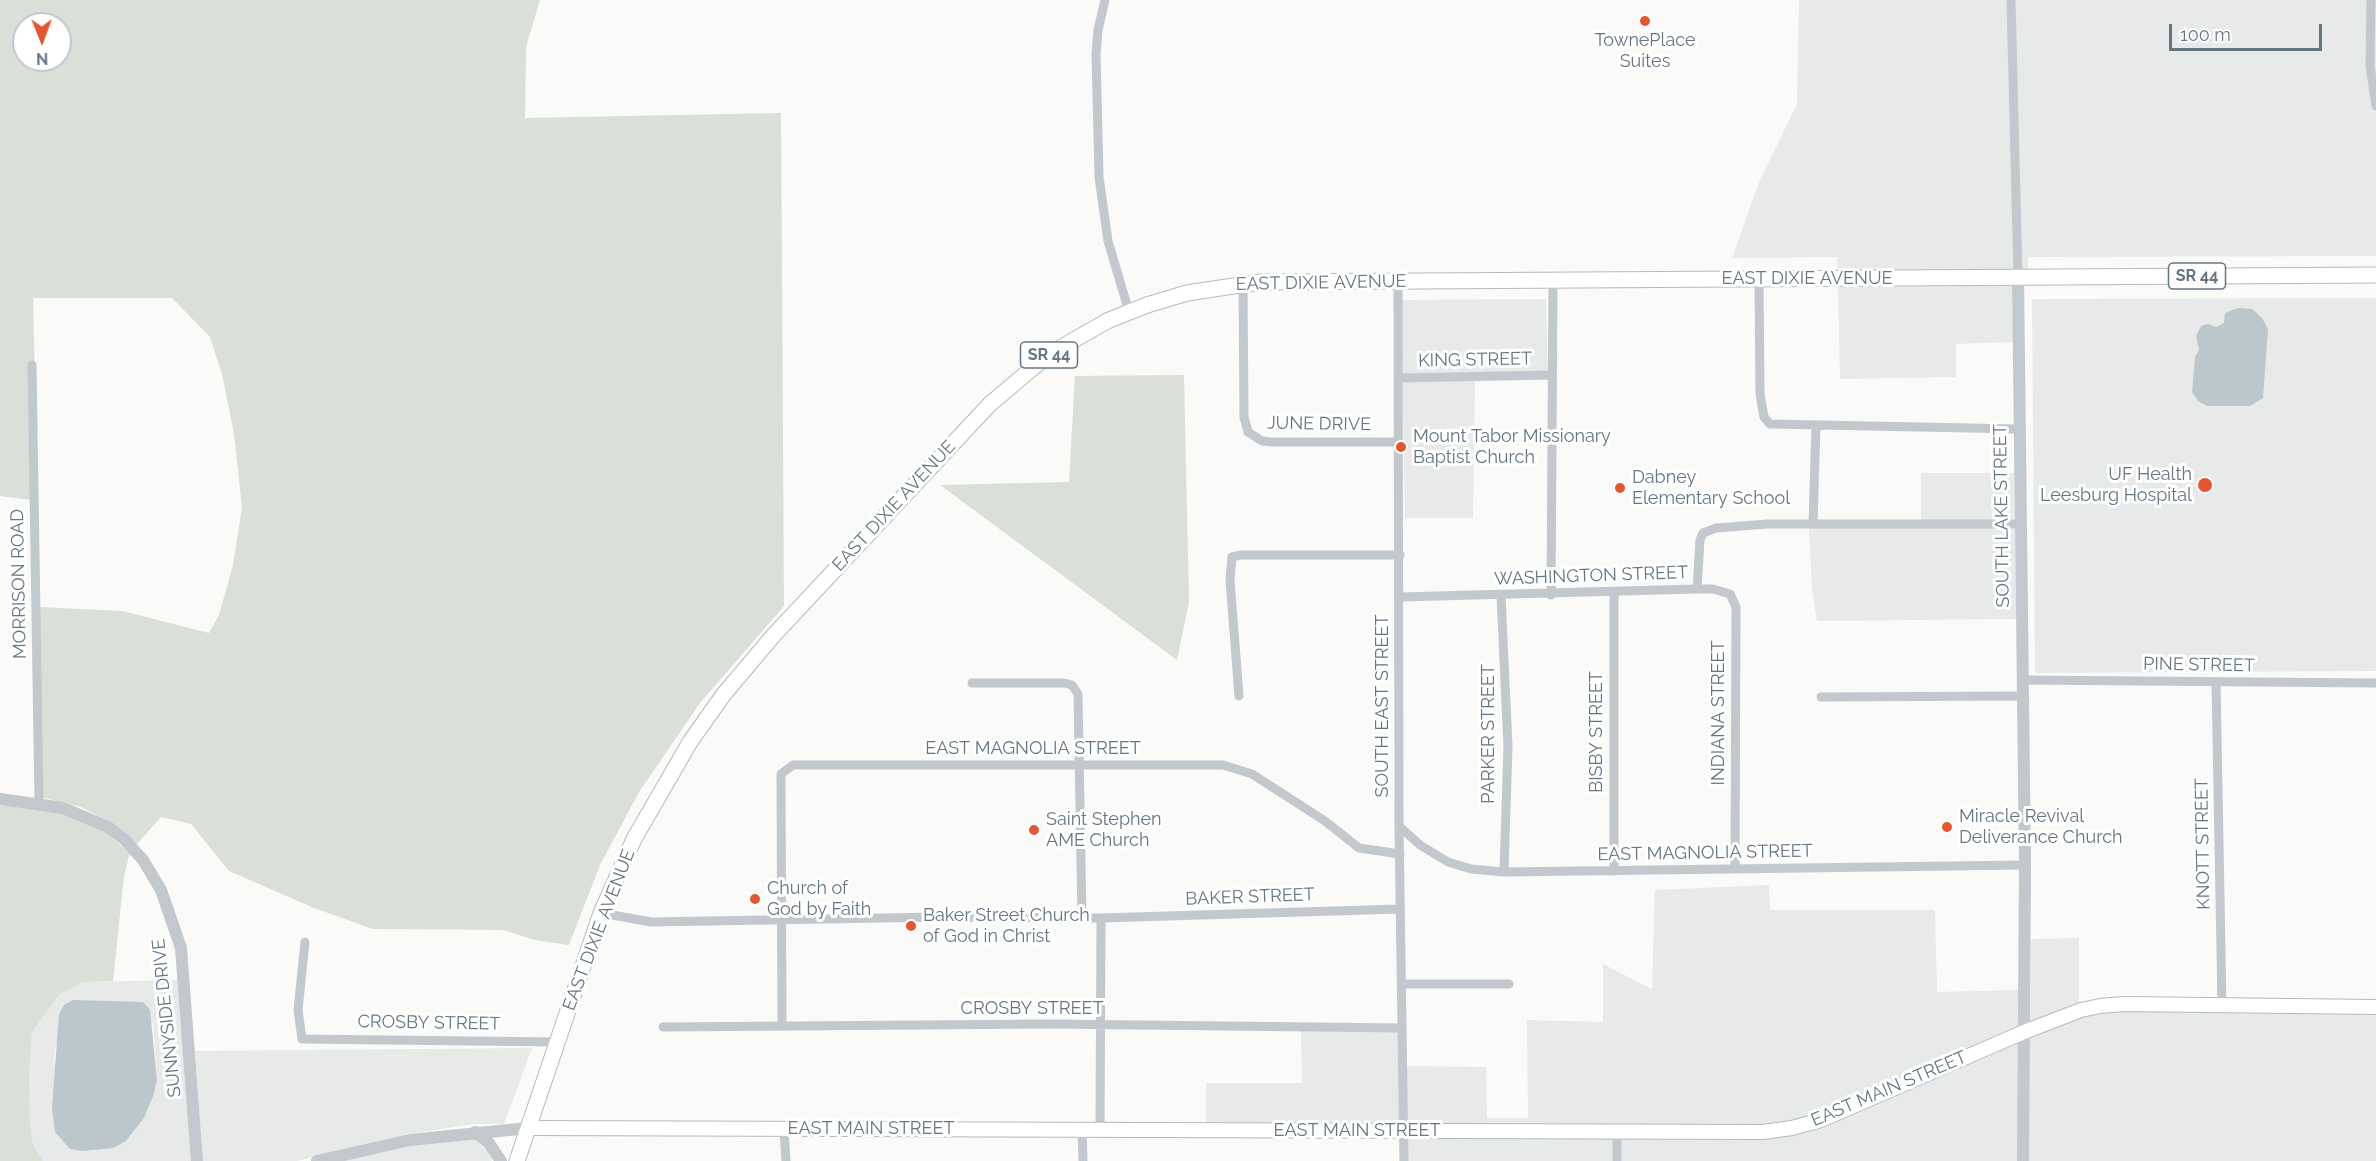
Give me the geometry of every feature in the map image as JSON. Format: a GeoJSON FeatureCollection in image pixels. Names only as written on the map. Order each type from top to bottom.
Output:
{"type":"FeatureCollection","features":[{"type":"Feature","properties":{"kind":"main road","name":"EAST DIXIE AVENUE"},"geometry":{"type":"LineString","coordinates":[[517,1161],[601,913],[634,839],[675,765],[724,694],[773,636],[1010,385],[1066,343],[1130,312],[1186,293],[1243,283],[1398,280],[2376,276]]}},
{"type":"Feature","properties":{"kind":"main road","name":"EAST MAIN STREET"},"geometry":{"type":"LineString","coordinates":[[528,1128],[1763,1132],[1792,1128],[1821,1120],[2024,1032],[2081,1010],[2100,1006],[2376,1007]]}},
{"type":"Feature","properties":{"kind":"street"},"geometry":{"type":"LineString","coordinates":[[1105,0],[1098,30],[1096,54],[1099,177],[1108,241],[1130,312]]}},
{"type":"Feature","properties":{"kind":"street","name":"SOUTH LAKE STREET"},"geometry":{"type":"LineString","coordinates":[[2011,0],[2018,277],[2025,865],[2023,1161]]}},
{"type":"Feature","properties":{"kind":"street"},"geometry":{"type":"LineString","coordinates":[[2371,0],[2370,66],[2376,106]]}},
{"type":"Feature","properties":{"kind":"street"},"geometry":{"type":"LineString","coordinates":[[1759,279],[1760,394],[1764,417],[1770,423],[1816,426],[2019,429]]}},
{"type":"Feature","properties":{"kind":"street","name":"SOUTH EAST STREET"},"geometry":{"type":"LineString","coordinates":[[1398,280],[1399,826],[1404,1161]]}},
{"type":"Feature","properties":{"kind":"street"},"geometry":{"type":"LineString","coordinates":[[1551,595],[1553,281]]}},
{"type":"Feature","properties":{"kind":"street","name":"JUNE DRIVE"},"geometry":{"type":"LineString","coordinates":[[1243,283],[1244,417],[1248,432],[1262,441],[1272,442],[1398,442]]}},
{"type":"Feature","properties":{"kind":"street","name":"MORRISON ROAD"},"geometry":{"type":"LineString","coordinates":[[32,365],[39,803]]}},
{"type":"Feature","properties":{"kind":"street","name":"KING STREET"},"geometry":{"type":"LineString","coordinates":[[1399,378],[1551,375]]}},
{"type":"Feature","properties":{"kind":"street"},"geometry":{"type":"LineString","coordinates":[[1813,524],[1816,426]]}},
{"type":"Feature","properties":{"kind":"street","name":"WASHINGTON STREET"},"geometry":{"type":"LineString","coordinates":[[1400,597],[1551,595],[1697,589],[1700,540],[1707,530],[1742,525],[2020,524]]}},
{"type":"Feature","properties":{"kind":"street"},"geometry":{"type":"LineString","coordinates":[[1239,696],[1230,580],[1232,557],[1241,555],[1400,555]]}},
{"type":"Feature","properties":{"kind":"street","name":"INDIANA STREET"},"geometry":{"type":"LineString","coordinates":[[1697,589],[1726,591],[1730,594],[1736,607],[1735,868]]}},
{"type":"Feature","properties":{"kind":"street","name":"BISBY STREET"},"geometry":{"type":"LineString","coordinates":[[1614,593],[1614,871]]}},
{"type":"Feature","properties":{"kind":"street","name":"PARKER STREET"},"geometry":{"type":"LineString","coordinates":[[1501,596],[1508,746],[1504,872]]}},
{"type":"Feature","properties":{"kind":"street","name":"PINE STREET"},"geometry":{"type":"LineString","coordinates":[[2022,680],[2376,683]]}},
{"type":"Feature","properties":{"kind":"street","name":"KNOTT STREET"},"geometry":{"type":"LineString","coordinates":[[2216,682],[2222,1006]]}},
{"type":"Feature","properties":{"kind":"street"},"geometry":{"type":"LineString","coordinates":[[601,913],[651,922],[1082,918],[1078,694],[1072,684],[972,683]]}},
{"type":"Feature","properties":{"kind":"street"},"geometry":{"type":"LineString","coordinates":[[1821,697],[2022,696]]}},
{"type":"Feature","properties":{"kind":"street","name":"EAST MAGNOLIA STREET"},"geometry":{"type":"LineString","coordinates":[[781,920],[781,774],[793,765],[1223,765],[1252,774],[1325,820],[1359,848],[1400,854]]}},
{"type":"Feature","properties":{"kind":"street","name":"SUNNYSIDE DRIVE"},"geometry":{"type":"LineString","coordinates":[[0,799],[39,803],[79,812],[108,827],[125,840],[143,860],[161,890],[182,948],[197,1161]]}},
{"type":"Feature","properties":{"kind":"street","name":"EAST MAGNOLIA STREET"},"geometry":{"type":"LineString","coordinates":[[1399,826],[1420,845],[1448,862],[1471,869],[1504,872],[2025,865]]}},
{"type":"Feature","properties":{"kind":"street","name":"BAKER STREET"},"geometry":{"type":"LineString","coordinates":[[1082,918],[1400,909]]}},
{"type":"Feature","properties":{"kind":"street"},"geometry":{"type":"LineString","coordinates":[[1100,1130],[1101,918]]}},
{"type":"Feature","properties":{"kind":"street"},"geometry":{"type":"LineString","coordinates":[[781,920],[782,1025]]}},
{"type":"Feature","properties":{"kind":"street","name":"CROSBY STREET"},"geometry":{"type":"LineString","coordinates":[[305,942],[298,1010],[302,1039],[557,1042]]}},
{"type":"Feature","properties":{"kind":"street"},"geometry":{"type":"LineString","coordinates":[[1401,984],[1509,984]]}},
{"type":"Feature","properties":{"kind":"street","name":"CROSBY STREET"},"geometry":{"type":"LineString","coordinates":[[663,1027],[1099,1024],[1402,1028]]}},
{"type":"Feature","properties":{"kind":"street","name":"EAST MAIN STREET"},"geometry":{"type":"LineString","coordinates":[[317,1161],[410,1140],[528,1128]]}},
{"type":"Feature","properties":{"kind":"street"},"geometry":{"type":"LineString","coordinates":[[784,1129],[786,1161]]}},
{"type":"Feature","properties":{"kind":"street"},"geometry":{"type":"LineString","coordinates":[[1082,1130],[1083,1161]]}},
{"type":"Feature","properties":{"kind":"street"},"geometry":{"type":"LineString","coordinates":[[475,1132],[489,1143],[501,1161]]}},
{"type":"Feature","properties":{"kind":"street"},"geometry":{"type":"LineString","coordinates":[[1617,1132],[1617,1161]]}},
{"type":"Feature","properties":{"kind":"shaded area"},"geometry":{"type":"Polygon","coordinates":[[[0,0],[540,0],[526,47],[525,118],[781,113],[784,606],[700,703],[639,792],[600,865],[569,945],[535,940],[503,930],[373,929],[314,908],[229,871],[191,824],[161,817],[137,844],[110,822],[81,807],[36,796],[40,607],[122,611],[209,633],[219,615],[233,565],[242,507],[234,434],[222,374],[210,337],[172,298],[33,298],[38,501],[0,496],[0,0]]]}},
{"type":"Feature","properties":{"kind":"shaded area"},"geometry":{"type":"Polygon","coordinates":[[[1799,0],[2376,0],[2376,256],[2028,257],[2028,271],[1838,273],[1837,257],[1732,258],[1759,182],[1797,104],[1799,0]]]}},
{"type":"Feature","properties":{"kind":"shaded area"},"geometry":{"type":"Polygon","coordinates":[[[2013,283],[2013,342],[1956,344],[1956,377],[1840,379],[1838,284],[2013,283]]]}},
{"type":"Feature","properties":{"kind":"shaded area","name":"UF Health Leesburg Hospital"},"geometry":{"type":"Polygon","coordinates":[[[2376,298],[2376,671],[2035,673],[2032,299],[2376,298]]]}},
{"type":"Feature","properties":{"kind":"shaded area"},"geometry":{"type":"Polygon","coordinates":[[[1546,299],[1548,375],[1475,379],[1473,518],[1405,518],[1401,300],[1546,299]]]}},
{"type":"Feature","properties":{"kind":"shaded area"},"geometry":{"type":"Polygon","coordinates":[[[2238,308],[2252,309],[2262,318],[2268,329],[2263,398],[2250,406],[2207,406],[2198,401],[2192,392],[2195,357],[2199,350],[2196,336],[2201,326],[2208,324],[2216,327],[2224,323],[2225,313],[2238,308]]]}},
{"type":"Feature","properties":{"kind":"shaded area"},"geometry":{"type":"Polygon","coordinates":[[[1184,375],[1189,602],[1177,660],[940,485],[1069,482],[1075,376],[1184,375]]]}},
{"type":"Feature","properties":{"kind":"shaded area"},"geometry":{"type":"Polygon","coordinates":[[[1921,473],[2014,473],[2016,619],[1817,621],[1812,589],[1809,527],[1921,527],[1921,473]]]}},
{"type":"Feature","properties":{"kind":"shaded area"},"geometry":{"type":"Polygon","coordinates":[[[0,805],[62,813],[105,832],[130,853],[124,876],[113,981],[83,982],[59,995],[32,1032],[29,1077],[30,1121],[33,1145],[43,1161],[0,1161],[0,805]]]}},
{"type":"Feature","properties":{"kind":"shaded area"},"geometry":{"type":"Polygon","coordinates":[[[1769,885],[1770,910],[1935,910],[1937,992],[2020,990],[2019,1027],[1819,1114],[1791,1122],[1763,1126],[1206,1124],[1206,1083],[1302,1083],[1301,1029],[1402,1030],[1403,1066],[1486,1067],[1487,1118],[1528,1118],[1527,1020],[1603,1022],[1603,964],[1652,989],[1655,890],[1769,885]]]}},
{"type":"Feature","properties":{"kind":"shaded area"},"geometry":{"type":"Polygon","coordinates":[[[2079,938],[2079,1004],[2030,1023],[2031,939],[2079,938]]]}},
{"type":"Feature","properties":{"kind":"shaded area"},"geometry":{"type":"Polygon","coordinates":[[[179,980],[192,1161],[43,1161],[33,1145],[29,1077],[32,1032],[59,995],[83,982],[179,980]],[[153,1023],[56,1045],[54,1062],[126,1141],[144,1118],[157,1080],[153,1023]]]}},
{"type":"Feature","properties":{"kind":"shaded area"},"geometry":{"type":"Polygon","coordinates":[[[73,1000],[143,1002],[150,1010],[157,1080],[154,1094],[144,1118],[126,1141],[113,1148],[82,1151],[70,1149],[55,1132],[52,1108],[59,1014],[64,1005],[73,1000]]]}},
{"type":"Feature","properties":{"kind":"shaded area"},"geometry":{"type":"Polygon","coordinates":[[[2124,1010],[2376,1013],[2376,1161],[2029,1161],[2029,1036],[2082,1016],[2124,1010]]]}},
{"type":"Feature","properties":{"kind":"shaded area"},"geometry":{"type":"Polygon","coordinates":[[[2019,1040],[2018,1161],[1403,1161],[1403,1137],[1763,1138],[2019,1040]]]}},
{"type":"Feature","properties":{"kind":"shaded area"},"geometry":{"type":"Polygon","coordinates":[[[532,1048],[504,1124],[473,1124],[409,1134],[297,1161],[203,1161],[195,1051],[532,1048]]]}},
{"type":"Feature","properties":{"kind":"shaded area"},"geometry":{"type":"Polygon","coordinates":[[[473,1138],[493,1156],[491,1161],[339,1161],[410,1146],[473,1138]]]}},
{"type":"Feature","properties":{"kind":"place","name":"TownePlace Suites"},"geometry":{"type":"Point","coordinates":[1645,21]}},
{"type":"Feature","properties":{"kind":"place","name":"Mount Tabor Missionary Baptist Church"},"geometry":{"type":"Point","coordinates":[1401,447]}},
{"type":"Feature","properties":{"kind":"place","name":"UF Health Leesburg Hospital"},"geometry":{"type":"Point","coordinates":[2205,485]}},
{"type":"Feature","properties":{"kind":"place","name":"Dabney Elementary School"},"geometry":{"type":"Point","coordinates":[1620,488]}},
{"type":"Feature","properties":{"kind":"place","name":"Miracle Revival Deliverance Church"},"geometry":{"type":"Point","coordinates":[1947,827]}},
{"type":"Feature","properties":{"kind":"place","name":"Saint Stephen AME Church"},"geometry":{"type":"Point","coordinates":[1034,830]}},
{"type":"Feature","properties":{"kind":"place","name":"Church of God by Faith"},"geometry":{"type":"Point","coordinates":[755,899]}},
{"type":"Feature","properties":{"kind":"place","name":"Baker Street Church of God in Christ"},"geometry":{"type":"Point","coordinates":[911,926]}}]}
